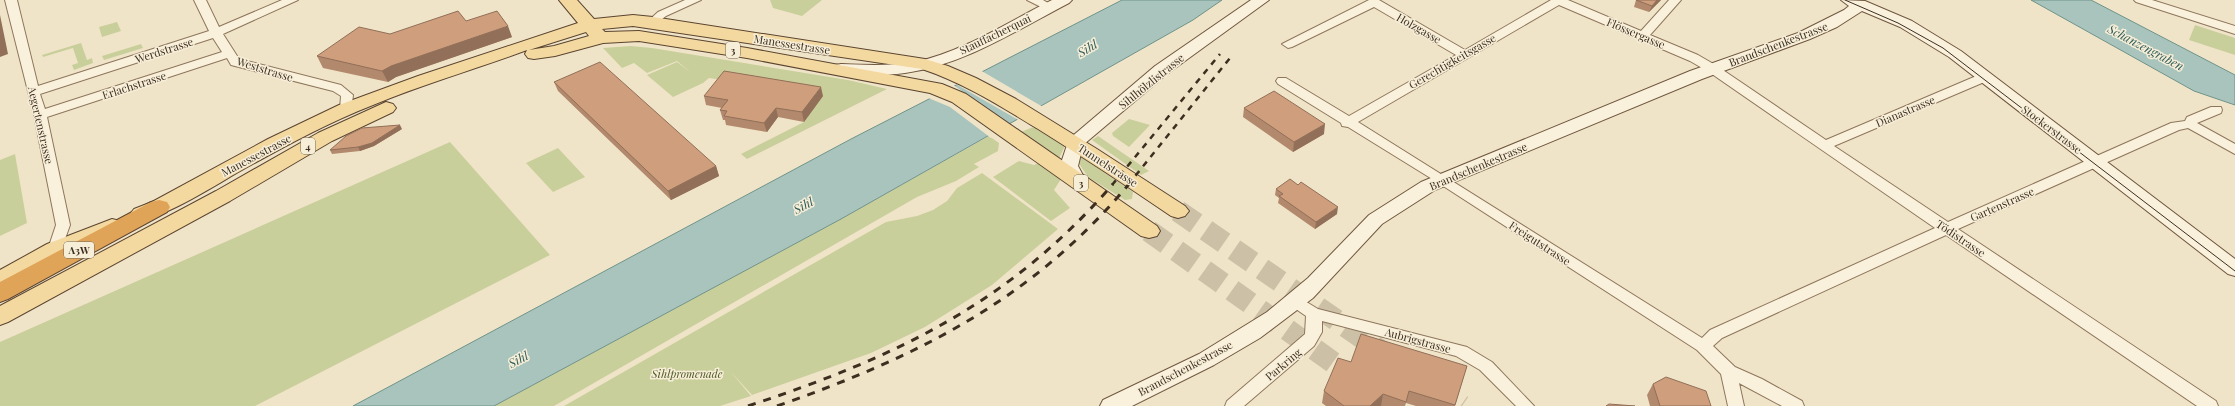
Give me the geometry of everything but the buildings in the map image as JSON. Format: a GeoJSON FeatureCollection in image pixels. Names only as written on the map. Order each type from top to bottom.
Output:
{"type":"FeatureCollection","features":[{"type":"Feature","properties":{"kind":"highway","name":"A3W"},"geometry":{"type":"LineString","coordinates":[[0,293],[159,207]]}},
{"type":"Feature","properties":{"kind":"main road"},"geometry":{"type":"LineString","coordinates":[[568,0],[588,25],[602,38]]}},
{"type":"Feature","properties":{"kind":"main road","name":"Manessestrasse"},"geometry":{"type":"LineString","coordinates":[[0,280],[55,249],[159,207],[306,128],[346,109],[551,36],[588,25],[620,20],[652,22],[925,64],[964,78],[1038,120]]}},
{"type":"Feature","properties":{"kind":"main road","name":"Manessestrasse"},"geometry":{"type":"LineString","coordinates":[[0,316],[223,196],[342,128],[419,95],[534,54],[578,36],[588,25]]}},
{"type":"Feature","properties":{"kind":"main road","name":"Manessestrasse"},"geometry":{"type":"LineString","coordinates":[[534,54],[602,38],[639,36],[663,38],[935,88],[959,98],[1076,180]]}},
{"type":"Feature","properties":{"kind":"main road","name":"Tunnelstrasse"},"geometry":{"type":"LineString","coordinates":[[1038,120],[1178,211]]}},
{"type":"Feature","properties":{"kind":"main road","name":"3"},"geometry":{"type":"LineString","coordinates":[[1076,180],[1149,231]]}},
{"type":"Feature","properties":{"kind":"street","name":"Aegertenstrasse"},"geometry":{"type":"LineString","coordinates":[[12,0],[33,92],[40,115],[62,224],[55,249]]}},
{"type":"Feature","properties":{"kind":"street","name":"Weststrasse"},"geometry":{"type":"LineString","coordinates":[[200,0],[216,33],[228,54],[235,62],[337,88],[347,95],[346,109]]}},
{"type":"Feature","properties":{"kind":"street","name":"Werdstrasse"},"geometry":{"type":"LineString","coordinates":[[33,92],[216,33],[292,0]]}},
{"type":"Feature","properties":{"kind":"street"},"geometry":{"type":"LineString","coordinates":[[652,22],[662,14],[694,0]]}},
{"type":"Feature","properties":{"kind":"street"},"geometry":{"type":"LineString","coordinates":[[1033,0],[1049,7]]}},
{"type":"Feature","properties":{"kind":"street","name":"Stauffacherquai"},"geometry":{"type":"LineString","coordinates":[[925,64],[950,56],[1064,0]]}},
{"type":"Feature","properties":{"kind":"street","name":"Sihlhölzlistrasse"},"geometry":{"type":"LineString","coordinates":[[1075,143],[1161,70],[1261,0]]}},
{"type":"Feature","properties":{"kind":"street","name":"Flössergasse"},"geometry":{"type":"LineString","coordinates":[[1558,0],[1643,36],[1713,69]]}},
{"type":"Feature","properties":{"kind":"street","name":"Gerechtigkeitsgasse"},"geometry":{"type":"LineString","coordinates":[[1347,123],[1558,0]]}},
{"type":"Feature","properties":{"kind":"street"},"geometry":{"type":"LineString","coordinates":[[1643,36],[1675,0]]}},
{"type":"Feature","properties":{"kind":"street"},"geometry":{"type":"LineString","coordinates":[[2140,0],[2235,30]]}},
{"type":"Feature","properties":{"kind":"street"},"geometry":{"type":"LineString","coordinates":[[1288,44],[1374,1]]}},
{"type":"Feature","properties":{"kind":"street","name":"Holzgasse"},"geometry":{"type":"LineString","coordinates":[[1374,1],[1464,54]]}},
{"type":"Feature","properties":{"kind":"street","name":"Brandschenkestrasse"},"geometry":{"type":"LineString","coordinates":[[1110,406],[1213,356],[1271,320],[1296,302],[1370,224],[1405,199],[1442,179],[1713,69],[1831,24],[1850,13],[1857,1]]}},
{"type":"Feature","properties":{"kind":"street","name":"Stockerstrasse"},"geometry":{"type":"LineString","coordinates":[[1857,1],[1926,36],[1985,77],[2235,269]]}},
{"type":"Feature","properties":{"kind":"street","name":"Erlachstrasse"},"geometry":{"type":"LineString","coordinates":[[40,115],[228,54]]}},
{"type":"Feature","properties":{"kind":"street","name":"Manessestrasse"},"geometry":{"type":"LineString","coordinates":[[826,68],[895,70],[925,64]]}},
{"type":"Feature","properties":{"kind":"street","name":"Tödistrasse"},"geometry":{"type":"LineString","coordinates":[[1713,69],[1825,145],[1833,152],[2210,406]]}},
{"type":"Feature","properties":{"kind":"street","name":"Dianastrasse"},"geometry":{"type":"LineString","coordinates":[[1825,145],[1985,77]]}},
{"type":"Feature","properties":{"kind":"street","name":"Freigutstrasse"},"geometry":{"type":"LineString","coordinates":[[1282,81],[1347,123],[1442,179],[1537,242],[1704,346],[1729,371],[1756,383],[1796,406]]}},
{"type":"Feature","properties":{"kind":"street","name":"Gartenstrasse"},"geometry":{"type":"LineString","coordinates":[[1704,346],[1716,334],[1848,272],[2094,161],[2176,126],[2190,124],[2192,120],[2216,110]]}},
{"type":"Feature","properties":{"kind":"street"},"geometry":{"type":"LineString","coordinates":[[2190,124],[2235,150]]}},
{"type":"Feature","properties":{"kind":"street"},"geometry":{"type":"LineString","coordinates":[[1075,143],[1069,166],[1076,180]]}},
{"type":"Feature","properties":{"kind":"street","name":"Aubrigstrasse"},"geometry":{"type":"LineString","coordinates":[[1296,302],[1313,313],[1461,351],[1486,366],[1526,406]]}},
{"type":"Feature","properties":{"kind":"street","name":"Parkring"},"geometry":{"type":"LineString","coordinates":[[1233,406],[1313,337],[1316,326],[1313,313]]}},
{"type":"Feature","properties":{"kind":"street"},"geometry":{"type":"LineString","coordinates":[[1729,371],[1736,406]]}},
{"type":"Feature","properties":{"kind":"green space"},"geometry":{"type":"Polygon","coordinates":[[[770,0],[822,0],[802,16],[773,8],[770,0]]]}},
{"type":"Feature","properties":{"kind":"green space"},"geometry":{"type":"Polygon","coordinates":[[[117,22],[121,31],[102,37],[99,27],[117,22]]]}},
{"type":"Feature","properties":{"kind":"green space"},"geometry":{"type":"Polygon","coordinates":[[[2195,25],[2235,38],[2235,55],[2189,40],[2195,25]]]}},
{"type":"Feature","properties":{"kind":"green space"},"geometry":{"type":"Polygon","coordinates":[[[81,43],[87,60],[92,58],[93,63],[74,70],[72,65],[78,63],[73,48],[43,57],[42,55],[81,43]]]}},
{"type":"Feature","properties":{"kind":"green space"},"geometry":{"type":"Polygon","coordinates":[[[141,44],[143,48],[104,60],[102,56],[141,44]]]}},
{"type":"Feature","properties":{"kind":"green space"},"geometry":{"type":"Polygon","coordinates":[[[631,46],[652,48],[848,80],[887,89],[747,159],[741,154],[804,122],[822,96],[709,78],[703,83],[673,97],[647,75],[677,62],[690,72],[677,61],[647,73],[634,63],[622,68],[603,48],[631,46]]]}},
{"type":"Feature","properties":{"kind":"green space"},"geometry":{"type":"Polygon","coordinates":[[[1129,119],[1150,125],[1129,147],[1113,136],[1112,133],[1129,119]]]}},
{"type":"Feature","properties":{"kind":"green space"},"geometry":{"type":"Polygon","coordinates":[[[1033,127],[1065,146],[1059,158],[1021,132],[1033,127]]]}},
{"type":"Feature","properties":{"kind":"green space"},"geometry":{"type":"Polygon","coordinates":[[[989,136],[999,143],[998,151],[974,164],[979,167],[956,181],[917,197],[554,406],[494,406],[841,219],[989,136]]]}},
{"type":"Feature","properties":{"kind":"green space"},"geometry":{"type":"Polygon","coordinates":[[[1098,136],[1149,171],[1141,175],[1092,140],[1098,136]]]}},
{"type":"Feature","properties":{"kind":"green space"},"geometry":{"type":"Polygon","coordinates":[[[450,142],[550,255],[255,406],[0,406],[0,342],[450,142]]]}},
{"type":"Feature","properties":{"kind":"green space"},"geometry":{"type":"Polygon","coordinates":[[[558,148],[585,177],[553,192],[526,163],[558,148]]]}},
{"type":"Feature","properties":{"kind":"green space"},"geometry":{"type":"Polygon","coordinates":[[[15,154],[27,223],[0,236],[0,160],[15,154]]]}},
{"type":"Feature","properties":{"kind":"green space"},"geometry":{"type":"Polygon","coordinates":[[[1081,157],[1133,192],[1132,199],[1125,200],[1088,177],[1078,162],[1081,157]]]}},
{"type":"Feature","properties":{"kind":"green space"},"geometry":{"type":"Polygon","coordinates":[[[1019,161],[1034,165],[1041,162],[1061,179],[1054,190],[1070,208],[1051,221],[993,177],[1019,161]]]}},
{"type":"Feature","properties":{"kind":"green space","name":"Sihlpromenade"},"geometry":{"type":"Polygon","coordinates":[[[982,173],[1058,229],[992,285],[925,327],[871,353],[752,395],[731,372],[751,396],[720,406],[564,406],[886,222],[917,216],[933,210],[947,201],[957,188],[982,173]]]}},
{"type":"Feature","properties":{"kind":"water","name":"Sihl"},"geometry":{"type":"Polygon","coordinates":[[[1122,0],[1222,0],[1193,20],[841,219],[494,406],[353,406],[851,139],[1122,0]]]}},
{"type":"Feature","properties":{"kind":"water","name":"Schanzengraben"},"geometry":{"type":"Polygon","coordinates":[[[2031,0],[2091,0],[2235,75],[2235,105],[2194,91],[2031,0]]]}},
{"type":"Feature","properties":{"kind":"pier"},"geometry":{"type":"Polygon","coordinates":[[[980,70],[1043,107],[1020,121],[954,83],[980,70]]]}},
{"type":"Feature","properties":{"kind":"pier"},"geometry":{"type":"Polygon","coordinates":[[[952,84],[1011,126],[991,138],[950,107],[926,97],[952,84]]]}},
{"type":"Feature","properties":{"kind":"tunnel"},"geometry":{"type":"LineString","coordinates":[[1178,211],[1384,353]]}},
{"type":"Feature","properties":{"kind":"tunnel"},"geometry":{"type":"LineString","coordinates":[[1149,231],[1394,406]]}},
{"type":"Feature","properties":{"kind":"tunnel"},"geometry":{"type":"LineString","coordinates":[[1433,386],[1462,406]]}},
{"type":"Feature","properties":{"kind":"tram line"},"geometry":{"type":"LineString","coordinates":[[1845,0],[1898,23],[1943,48],[2235,271]]}},
{"type":"Feature","properties":{"kind":"railway"},"geometry":{"type":"LineString","coordinates":[[1112,185],[1220,54]]}},
{"type":"Feature","properties":{"kind":"railway"},"geometry":{"type":"LineString","coordinates":[[1128,185],[1230,58]]}},
{"type":"Feature","properties":{"kind":"railway"},"geometry":{"type":"LineString","coordinates":[[748,406],[853,368],[901,346],[947,322],[991,294],[1033,262],[1074,226],[1113,184]]}},
{"type":"Feature","properties":{"kind":"railway"},"geometry":{"type":"LineString","coordinates":[[777,406],[877,367],[924,345],[969,320],[1012,292],[1053,261],[1092,225],[1129,184]]}}]}
